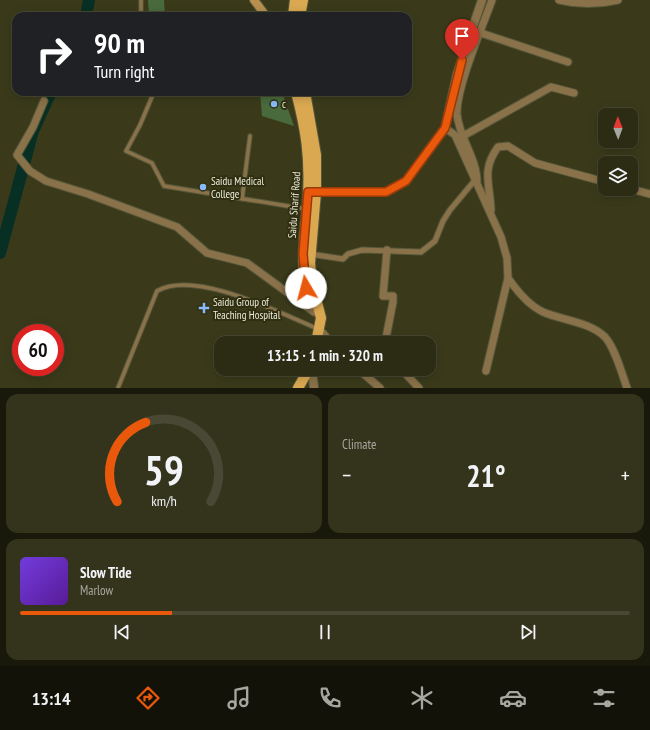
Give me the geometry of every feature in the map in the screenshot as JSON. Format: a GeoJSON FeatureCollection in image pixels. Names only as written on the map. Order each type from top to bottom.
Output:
{"type":"FeatureCollection","features":[{"type":"Feature","properties":{"kind":"main road"},"geometry":{"type":"LineString","coordinates":[[254,0],[263,12]]}},
{"type":"Feature","properties":{"kind":"main road"},"geometry":{"type":"LineString","coordinates":[[294,12],[295,0]]}},
{"type":"Feature","properties":{"kind":"main road"},"geometry":{"type":"LineString","coordinates":[[301,12],[303,0]]}},
{"type":"Feature","properties":{"kind":"main road"},"geometry":{"type":"LineString","coordinates":[[297,96],[316,155],[312,192],[310,254],[312,283],[321,318],[319,329]]}},
{"type":"Feature","properties":{"kind":"main road"},"geometry":{"type":"LineString","coordinates":[[305,96],[307,123]]}},
{"type":"Feature","properties":{"kind":"main road","name":"Saidu Sharif Road"},"geometry":{"type":"LineString","coordinates":[[312,192],[307,209],[303,254],[306,288],[319,329],[318,336]]}},
{"type":"Feature","properties":{"kind":"main road"},"geometry":{"type":"LineString","coordinates":[[298,388],[306,376]]}},
{"type":"Feature","properties":{"kind":"street"},"geometry":{"type":"LineString","coordinates":[[312,192],[386,192],[406,181],[445,128],[457,74],[482,0]]}},
{"type":"Feature","properties":{"kind":"street"},"geometry":{"type":"LineString","coordinates":[[310,254],[343,258],[348,254],[362,250],[421,252],[435,241],[443,221],[450,210],[476,182],[477,170],[463,136],[457,114],[459,95],[492,0]]}},
{"type":"Feature","properties":{"kind":"street"},"geometry":{"type":"LineString","coordinates":[[559,0],[584,5],[601,4],[618,0]]}},
{"type":"Feature","properties":{"kind":"street"},"geometry":{"type":"LineString","coordinates":[[481,33],[568,62]]}},
{"type":"Feature","properties":{"kind":"street"},"geometry":{"type":"LineString","coordinates":[[463,136],[551,87],[574,93]]}},
{"type":"Feature","properties":{"kind":"street"},"geometry":{"type":"LineString","coordinates":[[44,101],[33,126],[16,155],[30,171],[46,181],[88,194],[177,227],[207,253],[247,263],[314,312]]}},
{"type":"Feature","properties":{"kind":"street"},"geometry":{"type":"LineString","coordinates":[[445,128],[455,135],[501,237],[507,258],[508,278],[486,371]]}},
{"type":"Feature","properties":{"kind":"street"},"geometry":{"type":"LineString","coordinates":[[491,214],[488,170],[489,159],[498,147],[508,146],[535,163],[598,180]]}},
{"type":"Feature","properties":{"kind":"street"},"geometry":{"type":"LineString","coordinates":[[638,191],[650,194]]}},
{"type":"Feature","properties":{"kind":"street"},"geometry":{"type":"LineString","coordinates":[[386,336],[393,302],[393,296],[383,296],[387,250]]}},
{"type":"Feature","properties":{"kind":"street"},"geometry":{"type":"LineString","coordinates":[[508,278],[519,294],[541,311],[591,328],[606,338],[617,360],[627,388]]}},
{"type":"Feature","properties":{"kind":"street"},"geometry":{"type":"LineString","coordinates":[[319,329],[326,336]]}},
{"type":"Feature","properties":{"kind":"street"},"geometry":{"type":"LineString","coordinates":[[312,376],[314,388]]}},
{"type":"Feature","properties":{"kind":"street"},"geometry":{"type":"LineString","coordinates":[[366,376],[380,388]]}},
{"type":"Feature","properties":{"kind":"street"},"geometry":{"type":"LineString","coordinates":[[408,376],[419,388]]}},
{"type":"Feature","properties":{"kind":"lane"},"geometry":{"type":"LineString","coordinates":[[141,0],[141,12]]}},
{"type":"Feature","properties":{"kind":"lane"},"geometry":{"type":"LineString","coordinates":[[152,96],[140,125],[126,151],[152,163],[164,186],[307,209]]}},
{"type":"Feature","properties":{"kind":"lane"},"geometry":{"type":"LineString","coordinates":[[242,199],[250,136]]}},
{"type":"Feature","properties":{"kind":"lane"},"geometry":{"type":"LineString","coordinates":[[118,388],[157,291],[165,287],[175,285],[200,286],[239,296],[319,329]]}},
{"type":"Feature","properties":{"kind":"building"},"geometry":{"type":"Polygon","coordinates":[[[148,0],[164,0],[165,12],[149,12],[148,0]]]}},
{"type":"Feature","properties":{"kind":"building","name":"c"},"geometry":{"type":"Polygon","coordinates":[[[260,96],[283,96],[294,126],[262,116],[260,96]]]}},
{"type":"Feature","properties":{"kind":"waterway"},"geometry":{"type":"LineString","coordinates":[[87,12],[89,0]]}},
{"type":"Feature","properties":{"kind":"waterway"},"geometry":{"type":"LineString","coordinates":[[0,253],[33,131],[49,96]]}},
{"type":"Feature","properties":{"kind":"place","name":"c"},"geometry":{"type":"Point","coordinates":[274,104]}},
{"type":"Feature","properties":{"kind":"place","name":"Saidu Medical College"},"geometry":{"type":"Point","coordinates":[203,187]}},
{"type":"Feature","properties":{"kind":"place","name":"Saidu Group of Teaching Hospital"},"geometry":{"type":"Point","coordinates":[204,308]}},
{"type":"Feature","properties":{"kind":"route"},"geometry":{"type":"LineString","coordinates":[[306,288],[303,254],[308,192],[386,192],[406,181],[445,128],[457,74],[462,60]]}}]}
